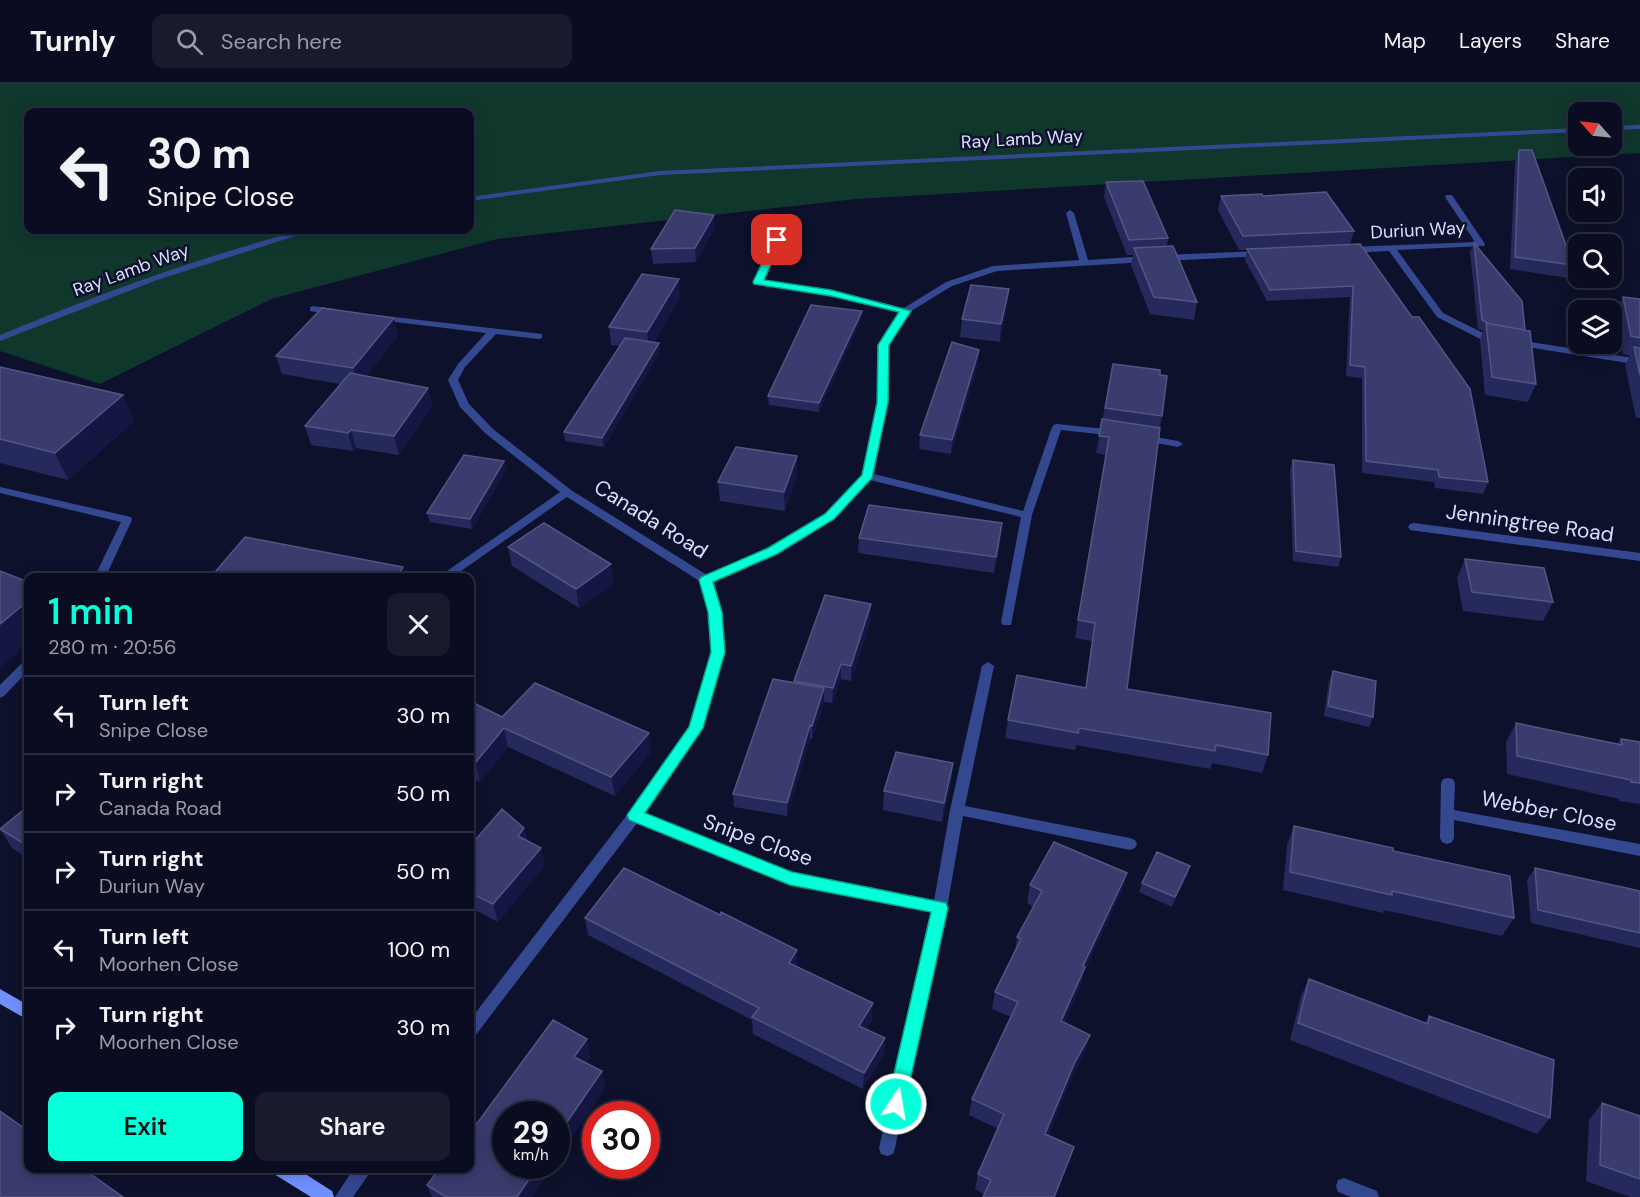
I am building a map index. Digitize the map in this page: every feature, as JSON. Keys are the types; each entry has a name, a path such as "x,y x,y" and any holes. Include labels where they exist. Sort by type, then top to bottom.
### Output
{"street":[{"path":"1622,128 1640,127"},
{"name":"Ray Lamb Way","path":"474,198 660,173 1568,130"},
{"name":"Duriun Way","path":"1344,250 1481,244 1449,197"},
{"path":"1070,213 1084,262"},
{"path":"787,219 758,282 831,293 906,311"},
{"name":"Ray Lamb Way","path":"0,338 116,291 249,245 294,234"},
{"path":"1391,248 1440,315 1486,339 1640,362"},
{"path":"706,580 773,551 830,517 868,476 883,403 883,345 906,311 949,284 996,268 1273,253"},
{"path":"313,309 343,313"},
{"path":"364,315 539,336"},
{"name":"Canada Road","path":"474,1026 635,815 695,728 718,652 715,612 706,580 567,492 489,430 464,405 453,380 461,366 494,330"},
{"path":"1007,622 1027,515 1057,427 1130,435 1178,444"},
{"path":"868,476 1027,515"},
{"path":"0,490 127,520 101,573"},
{"path":"449,573 567,492"},
{"name":"Jenningtree Road","path":"1414,527 1640,557"},
{"path":"887,1148 940,908 957,810 988,666"},
{"path":"0,693 24,668"},
{"name":"Webber Close","path":"1447,838 1448,783"},
{"path":"957,810 1130,844"},
{"name":"Webber Close","path":"1449,814 1640,850"},
{"name":"Snipe Close","path":"635,815 790,878 940,908"},
{"path":"0,996 24,1011"},
{"path":"288,1173 326,1197"},
{"path":"343,1197 361,1173"},
{"path":"1344,1186 1371,1197"}],"green space":[{"path":"0,84 1640,84 1640,153 1622,154 1622,102 1568,102 1568,156 1589,156 856,199 497,239 271,299 100,384 0,351"}],"building":[{"path":"1519,150 1532,150 1568,251 1568,264 1515,257"},
{"path":"1143,181 1168,238 1129,240 1106,182"},
{"path":"1326,192 1354,231 1243,236 1221,196 1262,194 1263,196"},
{"path":"675,210 714,215 695,248 651,249"},
{"path":"1474,243 1522,301 1525,330 1490,324 1482,320"},
{"path":"1360,244 1412,317 1419,317 1470,389 1488,482 1439,477 1438,470 1366,461 1365,367 1350,365 1353,286 1270,290 1247,249"},
{"path":"1173,246 1197,302 1154,297 1134,248"},
{"path":"642,274 679,279 647,332 609,327"},
{"path":"971,285 1009,289 1001,324 962,319"},
{"path":"1623,297 1640,299 1640,338 1631,336"},
{"path":"811,305 862,311 819,403 768,396"},
{"path":"322,308 394,318 353,368 276,356"},
{"path":"1486,323 1530,331 1536,384 1492,377"},
{"path":"625,338 659,343 602,438 564,432"},
{"path":"952,342 979,350 952,440 920,435"},
{"path":"1634,347 1640,348 1640,375"},
{"path":"1113,364 1160,370 1160,375 1167,376 1162,416 1105,408"},
{"path":"0,367 123,395 55,453 0,439"},
{"path":"350,373 428,388 394,436 351,430 348,433 305,426"},
{"path":"1102,419 1160,428 1127,689 1271,713 1268,755 1216,745 1215,751 1079,728 1078,733 1008,720 1017,675 1086,688 1095,623 1078,620 1109,437 1099,436"},
{"path":"736,447 797,456 784,492 718,482"},
{"path":"464,455 504,461 470,519 427,513"},
{"path":"1293,460 1334,465 1341,557 1296,551"},
{"path":"869,505 1002,523 996,557 859,538"},
{"path":"544,523 611,564 576,589 508,547"},
{"path":"245,537 403,567 399,573 215,572"},
{"path":"1465,559 1544,568 1553,602 1472,592"},
{"path":"0,571 24,580 24,604 0,624"},
{"path":"825,595 871,604 851,666 841,664 833,688 794,681"},
{"path":"1333,671 1376,681 1373,717 1328,706"},
{"path":"773,679 824,688 812,726 810,725 787,803 733,794"},
{"path":"535,683 649,733 611,777 504,728 474,763 474,703 502,717"},
{"path":"1516,723 1622,745 1621,739 1640,742 1640,783 1517,756"},
{"path":"896,752 953,763 944,803 884,791"},
{"path":"24,809 24,844 0,829"},
{"path":"502,809 524,828 518,836 541,848 493,904 474,895 474,841"},
{"path":"1294,826 1393,848 1393,851 1510,876 1514,918 1392,891 1392,895 1290,872"},
{"path":"1054,842 1127,873 1083,966 1085,967 1061,1021 1090,1035 1074,1064 1045,1134 1074,1147 1054,1197 983,1197 991,1180 978,1174 1004,1114 972,1099 1018,1002 995,992 1021,939 1017,937 1042,891 1030,885"},
{"path":"1157,852 1190,866 1175,897 1142,883"},
{"path":"624,868 797,950 789,963 873,1003 859,1026 885,1038 864,1073 752,1017 759,1008 585,918"},
{"path":"1535,868 1640,891 1640,933 1538,910"},
{"path":"1309,979 1428,1024 1429,1016 1554,1060 1550,1118 1298,1023"},
{"path":"553,1020 587,1039 574,1057 602,1071 570,1118 570,1101 494,1101"},
{"path":"492,1103 492,1179 529,1179 517,1197 446,1197 427,1185 436,1173 474,1173 474,1128"},
{"path":"1602,1103 1640,1116 1640,1179 1600,1165"},
{"path":"0,1111 24,1128 24,1173 89,1173 123,1197 0,1197"}],"route":[{"path":"777,240 758,282 831,293 906,311 883,345 883,403 868,476 830,517 773,551 706,580 715,612 718,652 695,728 635,815 790,878 940,908 896,1104"}]}
